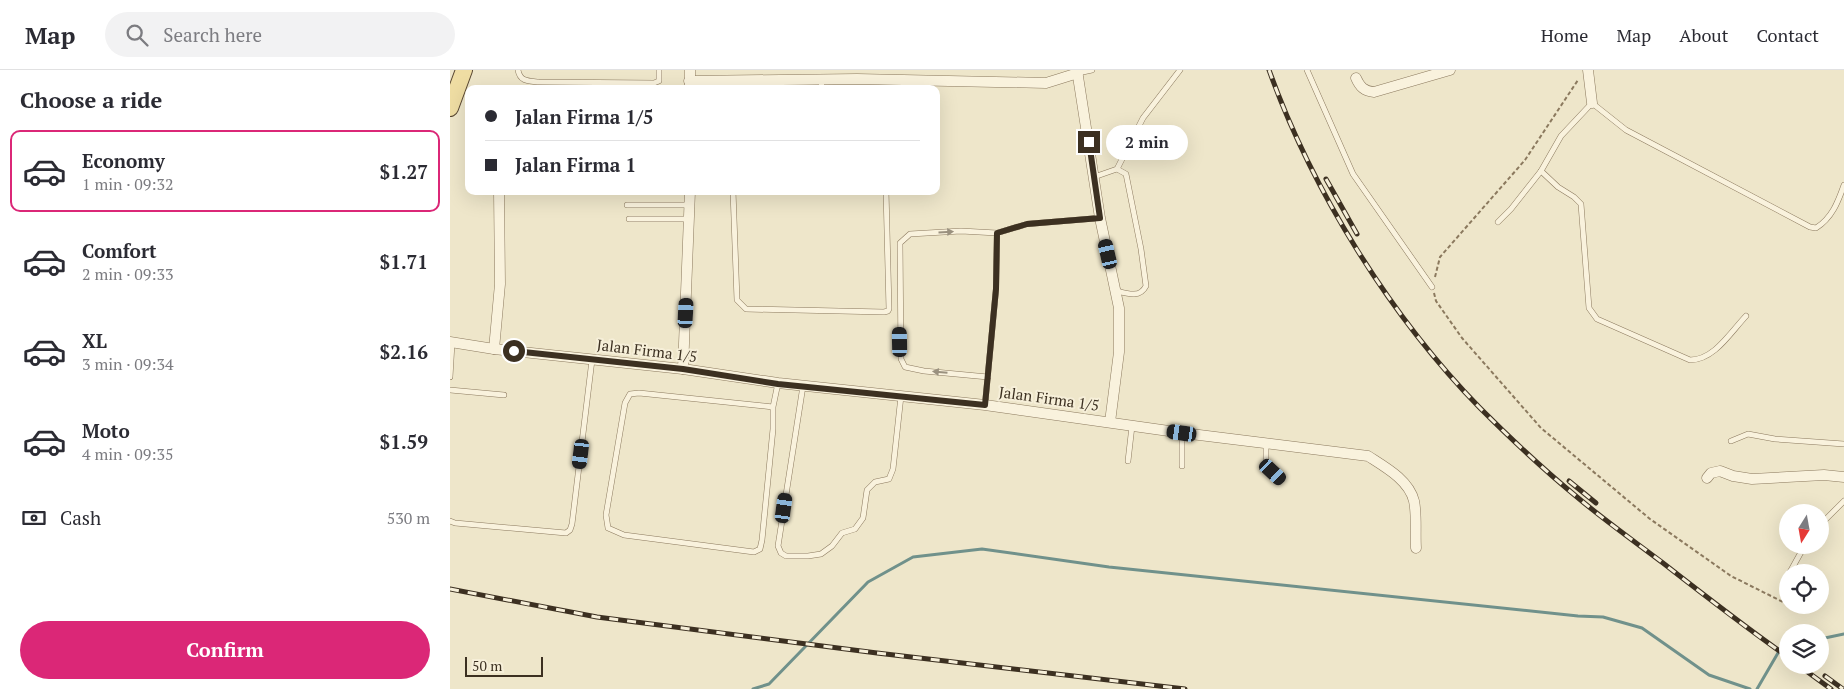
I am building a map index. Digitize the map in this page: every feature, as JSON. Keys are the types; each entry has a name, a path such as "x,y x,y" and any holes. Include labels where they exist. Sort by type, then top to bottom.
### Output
{"main road":[{"path":"450,108 464,70"}],"street":[{"path":"690,70 690,85 821,84 857,75 1046,83 1078,71 1100,218 1120,308 1119,352 1110,422"},
{"path":"1356,78 1364,89 1374,92 1426,73 1450,70"},
{"path":"1588,70 1592,103"},
{"path":"494,349 500,284 499,195"},
{"path":"683,369 690,195"},
{"name":"Jalan Firma 1/5","path":"451,343 683,369 778,384 985,405 1182,433 1368,456 1404,483 1414,501 1416,548"},
{"path":"1707,478 1711,473 1720,471 1733,476 1752,479 1816,475 1844,477"}],"lane":[{"path":"518,70 519,75 524,80 538,82 654,84 659,81 659,70"},
{"path":"1078,71 1092,70"},
{"path":"1094,177 1117,169 1143,118 1180,70"},
{"path":"1307,70 1353,174 1432,287"},
{"path":"1498,222 1511,209 1541,171 1561,136 1592,103 1626,130 1810,227 1816,228 1829,219 1840,198 1844,185"},
{"path":"1117,169 1126,174 1141,249 1146,286 1143,291 1135,295 1117,291"},
{"path":"1541,171 1558,187 1581,204 1589,308 1597,319 1690,360 1706,357 1746,316"},
{"path":"733,195 737,300 742,306 746,309 884,312 889,309 886,195"},
{"path":"627,205 690,205"},
{"path":"988,377 924,371 905,367 901,359 900,243 910,234 961,231 997,233 1027,224 1100,218"},
{"path":"629,219 690,219"},
{"path":"985,405 996,289 997,233"},
{"path":"450,377 451,343"},
{"path":"450,521 566,533 570,530 575,505 592,359"},
{"path":"773,408 639,393 630,394 624,403 606,515 608,528 624,535 754,552 760,549 773,429 773,408 778,384"},
{"path":"803,386 778,546 786,556 821,554 832,546 842,533 855,529 864,518 867,490 875,482 888,479 893,468 901,395"},
{"path":"450,390 504,395"},
{"path":"1128,461 1132,425"},
{"path":"1182,433 1182,466"},
{"path":"1731,441 1748,434 1775,439 1844,444"},
{"path":"1266,443 1266,465 1281,479"},
{"path":"1829,516 1844,501"}],"path":[{"path":"1580,78 1525,160 1440,257 1432,287 1436,301 1462,338 1541,428 1650,519 1731,576 1779,600"}],"waterway":[{"path":"753,689 769,684 868,582 913,557 982,549 1109,567 1578,616 1603,617 1642,628 1709,675 1750,689"},
{"path":"1829,637 1844,634"},
{"path":"1757,689 1779,651"}],"railway":[{"path":"1269,70 1307,160 1357,250 1415,333 1447,372 1503,431 1577,497 1779,651"},
{"path":"1326,179 1357,234"},
{"path":"1569,481 1596,503"},
{"path":"450,589 597,617 877,653 1185,689"},
{"path":"1810,674 1831,689"},
{"path":"1825,676 1843,689"}],"route":[{"path":"514,351 683,369 778,384 985,405 996,289 997,233 1027,224 1100,218 1089,142"}]}
